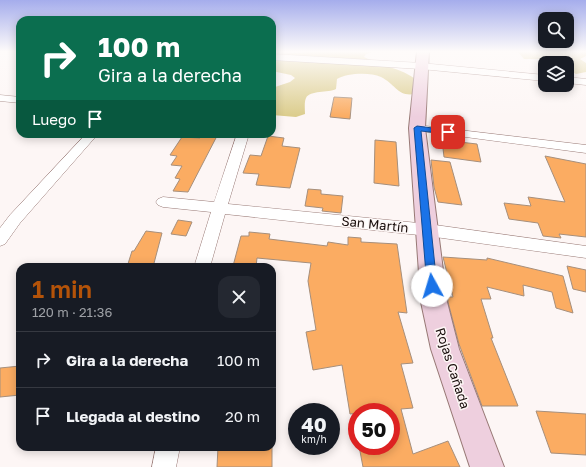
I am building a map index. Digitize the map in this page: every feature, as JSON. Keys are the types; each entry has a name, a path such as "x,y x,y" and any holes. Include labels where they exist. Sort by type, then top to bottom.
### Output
{"main road":[{"name":"Rojas Cañada","path":"421,73 417,128 434,302 445,349 487,467"}],"street":[{"path":"511,73 538,77"},
{"path":"574,81 586,82"},
{"path":"0,98 16,100"},
{"path":"417,128 586,149"},
{"path":"0,240 15,219 88,138"},
{"path":"203,263 242,138"},
{"name":"San Martín","path":"163,202 428,230 586,252"},
{"path":"164,467 167,451"}],"shaded area":[{"path":"281,73 404,73 417,80 419,93 402,93 386,80 376,75 352,74 337,79 336,89 308,95 305,102 305,114 296,117 276,115 276,87 290,82 295,78 291,75"}],"building":[{"path":"334,97 352,98 350,119 330,117"},
{"path":"181,138 216,138 188,192 173,191 180,179 175,178 182,166 171,165 177,156 170,155"},
{"path":"267,138 284,138 282,146 300,148 290,188 256,185 259,174 243,173 250,155 261,156"},
{"path":"375,140 396,142 399,186 374,183"},
{"path":"442,140 477,144 481,162 444,157"},
{"path":"545,156 586,164 586,237 559,234 561,238 543,236 538,223 509,219 504,203 531,206 528,197 565,202"},
{"path":"431,160 450,162 462,205 438,202 434,187"},
{"path":"308,189 321,190 321,194 343,196 341,213 322,211 323,208 305,206"},
{"path":"178,220 192,222 186,236 171,234"},
{"path":"146,231 162,233 154,263 128,263 132,251 134,251"},
{"path":"249,232 270,234 269,239 327,246 328,242 348,245 348,237 361,238 361,242 397,244 407,313 398,312 413,363 401,364 413,408 401,409 413,454 448,441 460,467 363,467 361,455 400,455 400,403 348,403 342,365 313,370 306,332 316,330 308,281 311,263 257,258 256,263 234,263 241,236 249,236"},
{"path":"443,257 487,260 487,258 563,276 573,313 556,308 552,292 523,285 524,296 487,287 491,299 481,299 493,338 491,338 518,406 482,406 459,344 448,302 448,297 453,297"},
{"path":"567,266 586,270 586,292 573,289"},
{"path":"16,366 16,395 0,397 0,368"},
{"path":"536,411 586,414 586,455 551,453"},
{"path":"218,451 272,451 272,467 217,467"}],"route":[{"path":"432,286 428,230 417,128 448,132"}]}
